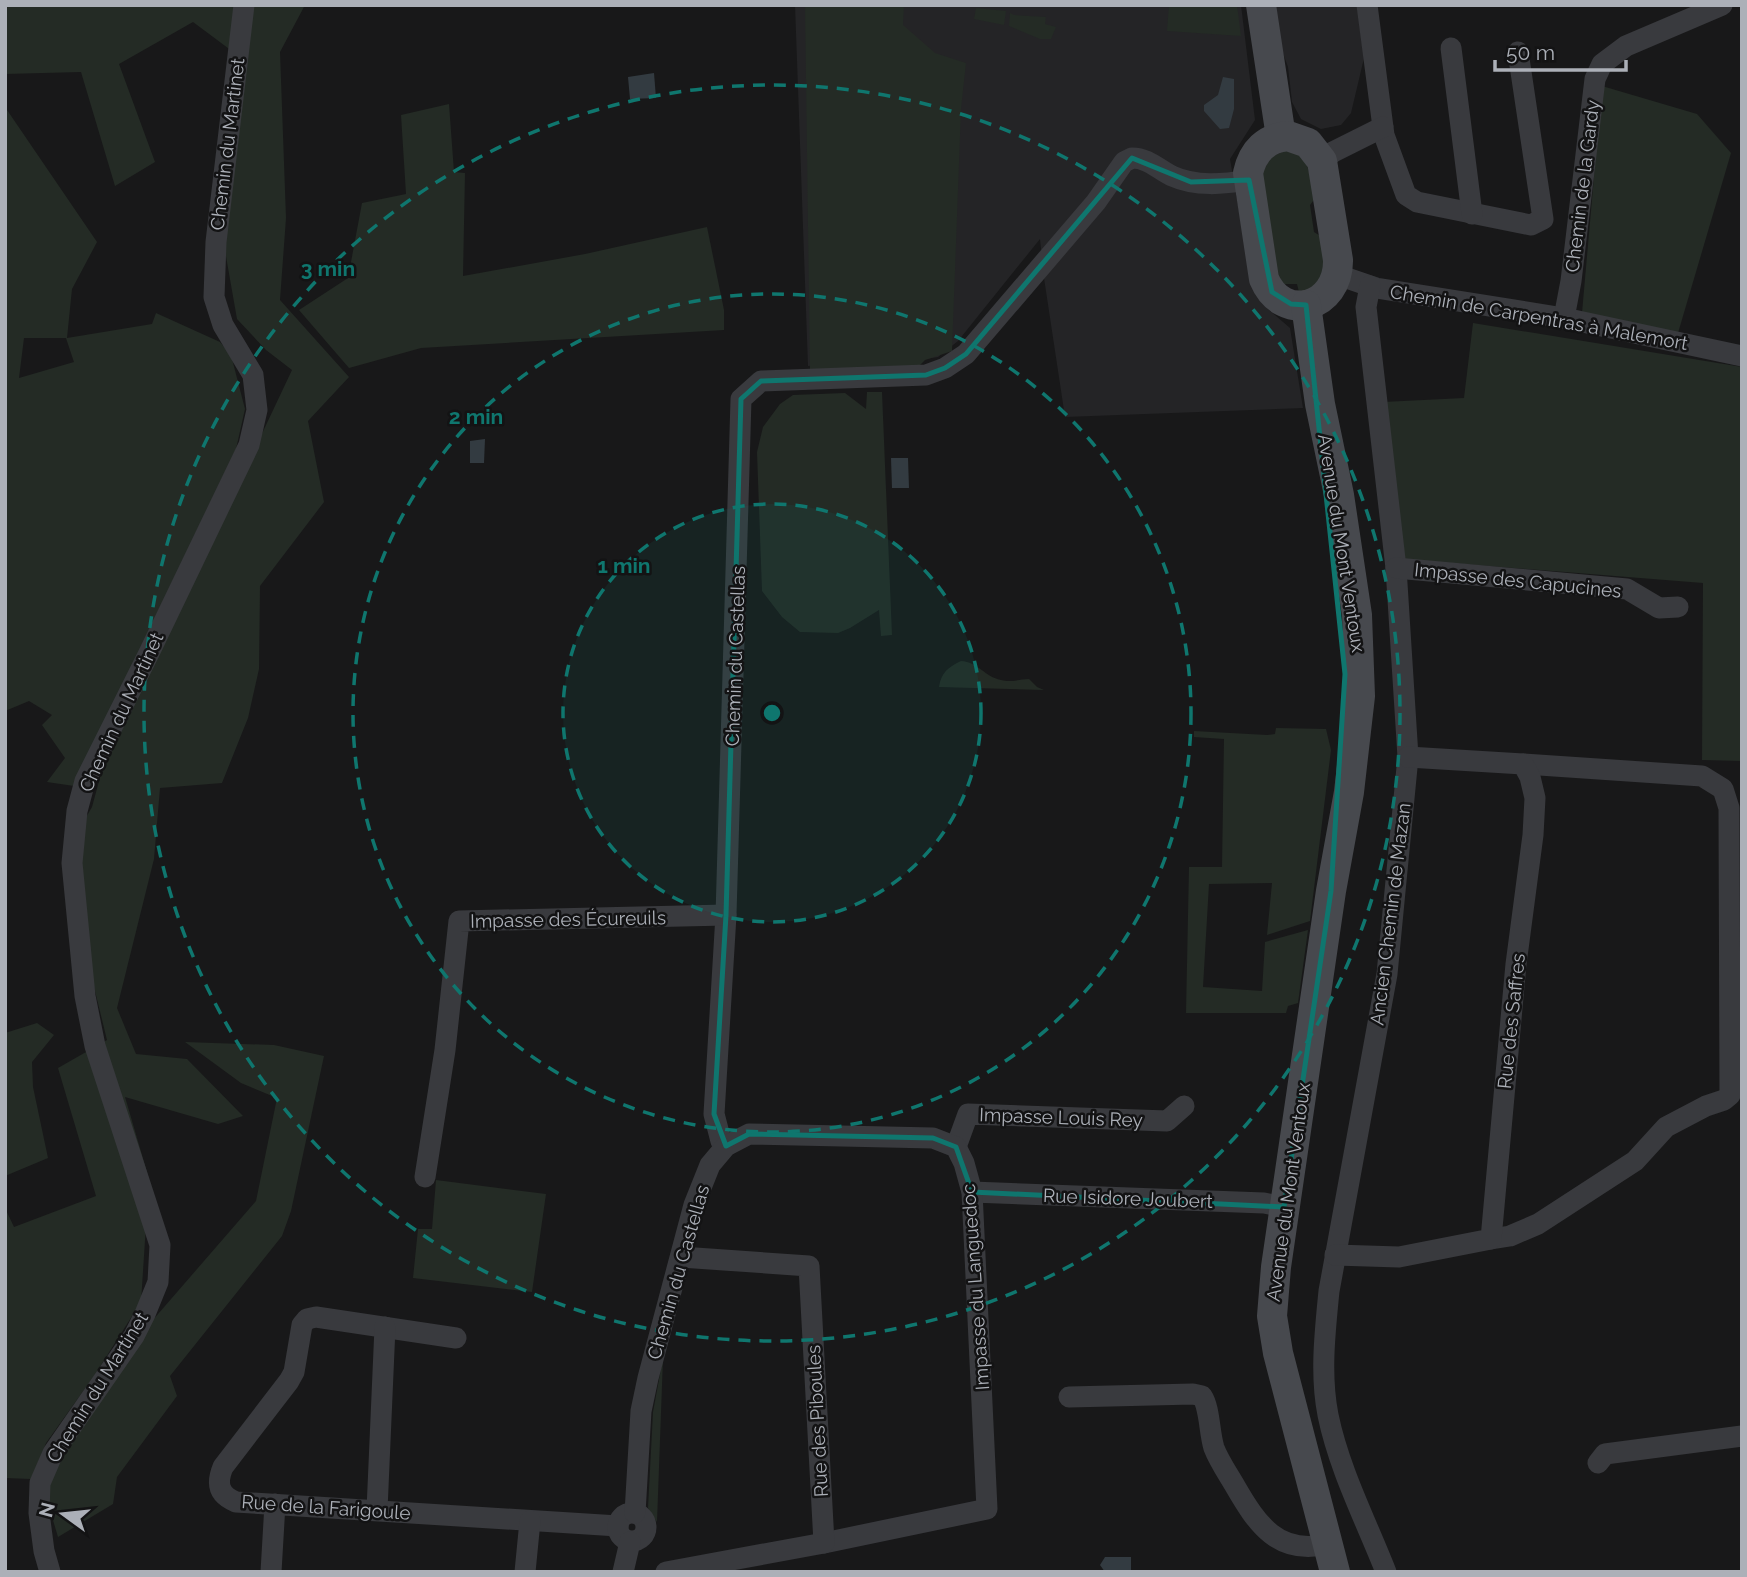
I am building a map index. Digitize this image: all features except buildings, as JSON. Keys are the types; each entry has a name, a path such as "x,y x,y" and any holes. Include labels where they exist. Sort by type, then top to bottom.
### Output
{"main road":[{"path":"1261,5 1281,137"},
{"path":"1289,136 1303,140 1316,151 1322,161 1338,275 1330,291 1314,302 1285,302 1267,286 1263,273 1249,180 1250,166 1264,144 1289,136"},
{"name":"Avenue du Mont Ventoux","path":"1306,304 1320,404 1345,674 1332,891 1284,1207 1272,1316 1278,1353 1331,1558"}],"street":[{"name":"Chemin du Martinet","path":"50,1572 39,1513 40,1483 53,1453 134,1336 158,1282 160,1245 95,1046 85,996 72,863 77,811 85,781 249,445 257,410 253,375 223,326 214,297 216,242 244,5"},
{"path":"1367,5 1382,127 1406,195 1417,202 1531,225 1543,219 1518,52"},
{"name":"Chemin de la Gardy","path":"1564,318 1571,281 1595,79 1602,64 1626,46 1722,5"},
{"path":"1451,48 1472,214"},
{"path":"1322,161 1333,152 1382,127"},
{"name":"Chemin du Castellas","path":"623,1572 641,1412 648,1378 694,1205 710,1165 726,1146 721,1141 714,1114 726,915 741,399 761,381 926,375 945,369 966,354 1103,193 1124,162 1132,158 1145,160 1173,176 1191,181 1226,184 1249,180"},
{"name":"Chemin de Carpentras à Malemort","path":"1338,275 1370,286 1564,318 1742,356"},
{"name":"Ancien Chemin de Mazan","path":"1370,286 1366,307 1395,568 1408,757 1387,974 1335,1255 1324,1339 1328,1414 1341,1458 1386,1572"},
{"name":"Impasse des Capucines","path":"1395,568 1627,589 1659,608 1678,607"},
{"path":"1335,1255 1399,1257 1510,1237 1548,1218 1635,1161 1666,1127 1730,1095 1729,808 1723,789 1702,776 1408,757"},
{"name":"Rue des Saffres","path":"1491,1239 1516,964 1533,835 1535,798 1530,777 1523,764"},
{"name":"Impasse des Écureuils","path":"425,1177 445,1050 459,921 726,915"},
{"name":"Impasse Louis Rey","path":"956,1147 968,1114 1167,1121 1184,1107"},
{"path":"726,1146 749,1134 933,1138 956,1147"},
{"name":"Impasse du Languedoc","path":"824,1543 983,1512 987,1509 972,1192 964,1163 956,1147"},
{"name":"Rue Isidore Joubert","path":"972,1192 1264,1203 1284,1207"},
{"name":"Rue des Piboules","path":"681,1257 808,1266 824,1543"},
{"name":"Rue de la Farigoule","path":"456,1338 316,1317 307,1319 302,1325 294,1372 223,1467 218,1480 220,1490 227,1498 236,1502 628,1527"},
{"path":"377,1510 385,1327"},
{"path":"1069,1398 1193,1394 1202,1396 1207,1404 1208,1423 1215,1451 1258,1524 1278,1539 1291,1544 1316,1547 1331,1558"},
{"path":"1598,1463 1605,1454 1742,1436"},
{"path":"271,1572 275,1504"},
{"path":"525,1572 530,1521"},
{"path":"666,1572 824,1543"}],"highlighted area":[{"path":"1132,158 1191,182 1249,180 1272,292 1291,304 1306,305 1345,674 1331,891 1284,1207 972,1192 956,1147 933,1138 749,1134 726,1146 714,1114 726,915 741,399 761,381 926,375 945,368 966,354"}],"shaded area":[{"path":"5,5 305,5 280,52 286,218 280,300 349,377 308,421 324,502 260,586 259,669 248,718 222,783 160,788 154,859 117,1008 136,1054 187,1059 243,1116 218,1124 125,1097 149,1179 141,1302 94,1376 46,1443 31,1479 5,1478 5,1208 14,1227 96,1196 58,1068 107,1040 85,950 77,833 92,807 101,774 292,370 266,350 237,319 224,245 244,60 193,22 119,64 155,162 115,186 81,72 5,74"},
{"path":"795,5 1241,5 1255,120 1230,159 1252,286 1268,309 1290,328 1303,408 1065,417 1040,239 958,341 938,357 907,362 808,366"},
{"path":"805,5 904,5 903,25 935,53 966,63 961,109 952,351 925,360 916,369 810,372"},
{"path":"1169,5 1237,5 1241,36 1167,31"},
{"path":"1274,5 1357,5 1364,58 1351,113 1341,125 1321,129 1301,119 1292,102 1288,67 1280,45"},
{"path":"976,8 1006,11 1004,25 974,19"},
{"path":"1010,13 1046,17 1045,24 1056,27 1051,39 1040,39 1009,26"},
{"path":"654,73 656,98 630,99 628,77"},
{"path":"1223,77 1234,79 1234,109 1229,128 1220,129 1204,111 1204,105 1218,95"},
{"path":"1602,86 1697,114 1731,153 1678,333 1582,313"},
{"path":"449,104 454,172 465,173 463,276 585,254 707,227 724,310 724,330 421,348 349,368 299,310 348,278 362,203 406,194 401,115"},
{"path":"5,107 97,242 72,289 67,338 152,324 156,313 220,342 231,355 245,409 236,449 74,786 47,782 65,758 42,725 52,715 29,701 5,711","holes":["24,338 66,338 74,362 19,378"]},
{"path":"1288,149 1304,154 1316,197 1310,205 1314,232 1322,237 1327,272 1311,291 1299,292 1297,284 1283,284 1278,276 1261,176 1270,158"},
{"path":"1473,323 1742,367 1742,761 1702,760 1703,583 1402,559 1383,402 1464,398"},
{"path":"867,392 882,392 892,635 881,636 879,610 838,633 800,632 782,617 762,591 757,452 763,427 780,404 793,395 845,393 866,409"},
{"path":"485,439 484,463 470,463 470,441"},
{"path":"891,458 908,458 909,488 892,488"},
{"path":"961,661 1001,680 1029,679 1044,690 939,687 946,671"},
{"path":"1276,728 1326,729 1331,750 1310,921 1267,935 1272,883 1209,884 1203,987 1262,991 1265,942 1308,930 1298,1003 1288,1006 1286,1013 1186,1013 1189,867 1222,867 1224,739 1194,737 1194,731 1267,735 1275,734"},
{"path":"37,1023 54,1035 32,1062 33,1087 48,1158 5,1176 5,1033"},
{"path":"185,1042 274,1045 324,1056 291,1211 282,1236 170,1376 177,1396 117,1477 113,1504 58,1537 44,1490 83,1424 152,1321 256,1201 277,1098 241,1083"},
{"path":"436,1180 546,1194 532,1292 413,1278 418,1229 432,1229"},
{"path":"663,1358 657,1522 648,1508 653,1412"},
{"path":"1105,1557 1131,1557 1131,1572 1105,1572 1100,1565"}]}
